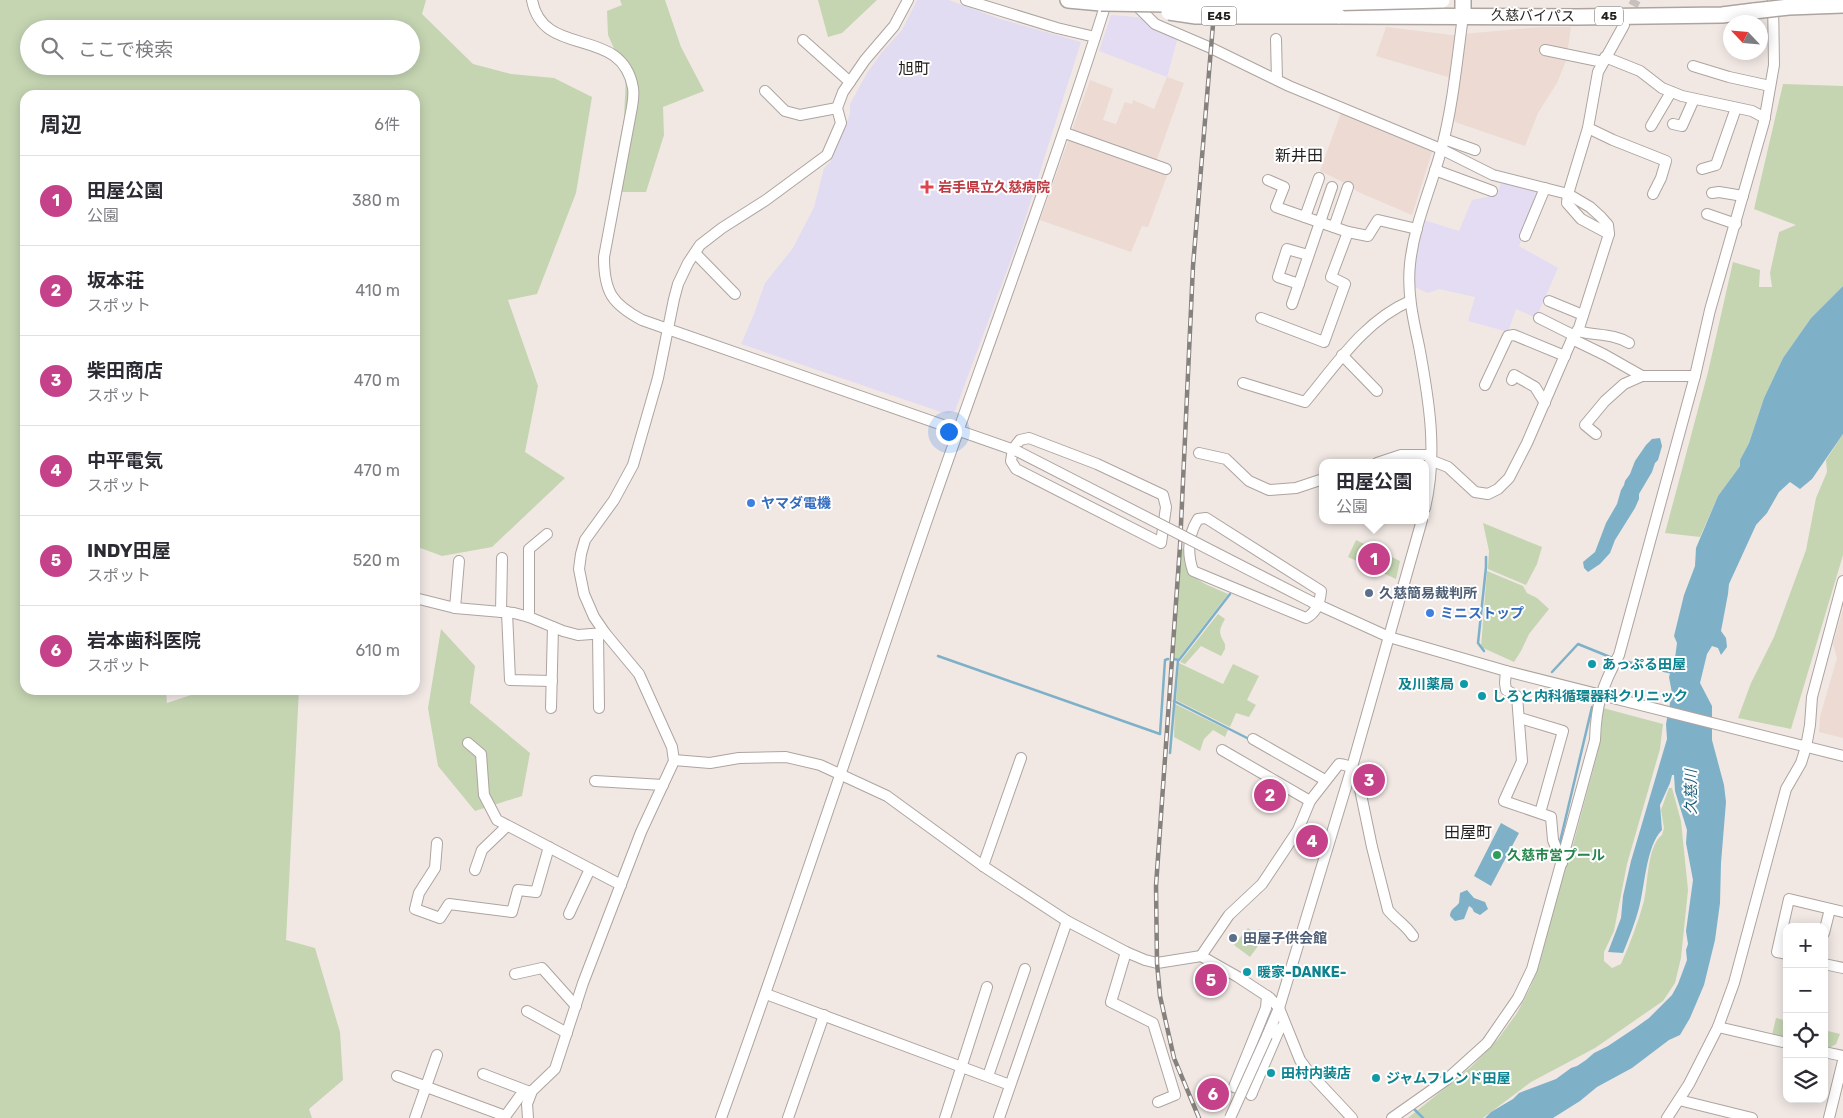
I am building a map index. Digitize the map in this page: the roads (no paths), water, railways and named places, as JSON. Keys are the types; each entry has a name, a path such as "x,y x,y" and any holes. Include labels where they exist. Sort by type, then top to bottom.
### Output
{"highway":[{"name":"E45","path":"1068,0 1237,5 1442,0"},
{"name":"E45","path":"1104,2 1140,0"},
{"path":"1463,0 1463,16"},
{"path":"1789,7 1837,0"},
{"name":"E45","path":"1104,2 1196,16 1463,16"},
{"name":"久慈バイパス","path":"1463,16 1722,14 1789,7 1843,5"}],"street":[{"path":"532,0 533,7 542,24 553,32 567,39 588,43 607,51 620,60 628,73 634,89 604,257 604,271 608,289 614,300 624,310 642,320 1015,450 1315,604 1389,637 1506,671 1843,756"},
{"path":"397,1076 505,1117 520,1096 531,1091 555,1069 576,1006 641,832 674,760 672,746 639,674 602,634 584,594 579,569 585,540 614,500 634,465 658,378 678,284 694,253 700,245 722,228 766,200 827,155 840,123 837,108 843,92 865,60 894,26 908,0"},
{"path":"966,0 1057,28 1095,37"},
{"path":"1132,0 1155,24 1211,48 1277,80 1443,144 1493,175 1568,194 1602,216 1608,225 1609,234 1583,316 1545,403 1509,478 1498,489 1488,494 1474,492 1448,467 1430,457 1401,455 1390,459"},
{"path":"1392,1118 1446,1080 1487,1043 1518,998 1532,969 1595,740 1596,714 1606,697 1606,679 1618,655 1695,376 1710,310 1765,118 1774,65 1773,0"},
{"path":"721,1118 766,994 959,430 1065,133 1104,2"},
{"path":"1429,476 1432,436 1430,407 1408,292 1410,263 1417,229 1450,115 1463,16"},
{"path":"1609,234 1581,219 1567,203 1588,128 1598,72 1624,25"},
{"path":"1276,39 1277,80"},
{"path":"803,40 850,82"},
{"path":"1545,50 1604,60 1640,71 1662,88 1671,92 1752,112 1765,118"},
{"path":"1693,66 1729,77 1770,86"},
{"path":"765,91 785,111 800,115 837,108"},
{"path":"1651,126 1671,92"},
{"path":"1673,124 1682,126 1694,99"},
{"path":"1702,169 1716,166 1736,108"},
{"path":"1588,128 1666,161 1661,178 1653,194"},
{"path":"1065,133 1166,169"},
{"path":"1443,144 1476,150"},
{"path":"1435,170 1492,191"},
{"path":"1305,217 1319,178"},
{"path":"1268,180 1284,186 1276,207 1348,232 1368,236 1378,220 1417,229"},
{"path":"1292,304 1332,187"},
{"path":"1334,227 1348,187"},
{"path":"1525,236 1545,188"},
{"path":"1712,193 1719,192 1743,196"},
{"path":"1707,214 1736,224"},
{"path":"1261,318 1324,342 1345,284 1332,277 1348,232"},
{"path":"1299,284 1278,277 1287,249 1308,255"},
{"path":"694,253 735,294"},
{"path":"1243,383 1305,402 1342,355 1364,332 1410,301"},
{"path":"1549,301 1583,316"},
{"path":"1539,318 1575,335 1642,376"},
{"path":"1575,335 1605,334 1629,343"},
{"path":"1485,385 1508,336 1514,335 1565,356"},
{"path":"1342,355 1377,391"},
{"path":"1512,380 1514,374 1535,386 1545,403"},
{"path":"1596,434 1585,425 1624,384 1642,376 1695,376"},
{"path":"1029,438 1097,464 1163,495 1166,507 1160,543 1016,469 1010,461 1015,450 1020,440 1029,438"},
{"path":"1199,453 1226,459 1249,481 1270,490 1296,488 1319,480"},
{"path":"1206,518 1321,592 1315,604 1313,614 1306,618 1194,571 1189,560 1189,548 1192,529 1198,519 1206,518"},
{"path":"1230,1118 1279,1008 1352,768 1421,524"},
{"path":"529,617 529,549 547,534"},
{"path":"502,558 504,612 510,680 552,680"},
{"path":"455,608 459,561"},
{"path":"1667,1118 1679,1100 1718,1027 1734,983 1786,789 1801,763 1806,747 1812,697 1843,581"},
{"path":"420,599 455,608 504,612 529,617 553,627 578,634 602,634"},
{"path":"551,708 553,627"},
{"path":"599,708 602,634"},
{"path":"1506,671 1504,683 1506,690 1517,696 1522,761 1504,801 1551,817 1553,840 1562,863"},
{"path":"1520,718 1563,731 1540,813"},
{"path":"1253,739 1325,780"},
{"path":"468,743 481,754 484,795 497,820 621,885"},
{"path":"1222,750 1310,802"},
{"path":"674,760 710,763 739,758 786,757 820,766 888,796 983,866 1067,921 1126,952 1157,963 1201,956 1267,996 1279,1008 1292,1045 1304,1066 1352,1118"},
{"path":"983,866 1021,758"},
{"path":"1201,956 1229,914 1262,884 1298,830 1310,802 1338,764 1347,764 1357,775 1388,910 1394,918 1406,925 1413,936"},
{"path":"594,781 663,785"},
{"path":"475,870 482,850 507,826"},
{"path":"437,844 435,868 419,892 415,909 440,918 449,904 512,912 518,890 536,892 549,847"},
{"path":"569,914 590,869"},
{"path":"1784,923 1789,899 1843,912"},
{"path":"1826,923 1830,909"},
{"path":"999,1118 1067,921"},
{"path":"1783,926 1777,952 1783,953"},
{"path":"1126,952 1111,1002 1153,1023 1175,1095 1158,1102"},
{"path":"1828,965 1843,968"},
{"path":"515,974 542,968 576,1006"},
{"path":"988,1076 1025,969"},
{"path":"945,1118 987,987"},
{"path":"766,994 1010,1085"},
{"path":"1267,996 1266,1008 1234,1087 1252,1094 1279,1030 1285,1024"},
{"path":"527,1011 567,1034"},
{"path":"788,1118 824,1015"},
{"path":"1718,1027 1783,1042"},
{"path":"1828,1053 1843,1056"},
{"path":"415,1118 437,1055"},
{"path":"1830,1118 1843,1061"},
{"path":"483,1074 531,1091"},
{"path":"528,1118 527,1104 531,1091"},
{"path":"1679,1100 1749,1118"}],"water":[{"name":"久慈川","path":"1843,286 1843,434 1812,479 1800,489 1790,482 1779,492 1767,513 1756,525 1729,584 1721,631 1726,638 1727,647 1721,655 1718,648 1712,646 1707,654 1700,683 1712,706 1712,740 1724,785 1726,802 1720,903 1715,940 1704,985 1690,1018 1680,1035 1669,1040 1632,1068 1597,1087 1580,1101 1553,1118 1485,1118 1519,1093 1556,1079 1635,1028 1649,1018 1672,995 1678,984 1687,960 1686,950 1688,944 1686,931 1693,880 1686,843 1687,830 1675,791 1674,775 1672,775 1660,805 1662,830 1652,846 1649,856 1639,908 1632,930 1623,953 1608,952 1621,918 1623,896 1631,861 1667,739 1666,724 1672,693 1669,677 1677,643 1674,636 1684,595 1695,566 1696,548 1718,496 1740,466 1740,460 1749,443 1764,398 1783,358 1811,318"},
{"path":"1660,438 1662,446 1658,460 1639,494 1635,508 1615,540 1610,553 1600,564 1588,572 1584,568 1583,562 1595,552 1606,523 1617,504 1621,490 1635,461 1652,439"},
{"name":"久慈市営プール","path":"1501,823 1519,833 1491,886 1474,876"},
{"path":"1467,890 1474,898 1485,902 1488,909 1480,915 1469,906 1464,919 1455,921 1450,916 1451,912 1459,903 1460,893"}],"waterway":[{"path":"1484,651 1478,643 1486,557"},
{"path":"1173,659 1179,660 1230,594"},
{"path":"1552,672 1578,644 1615,659"},
{"path":"938,656 1160,734 1165,660 1168,659"},
{"path":"1170,753 1178,660"},
{"path":"1620,660 1673,673"},
{"path":"1174,701 1249,739"},
{"path":"1559,846 1592,707"},
{"path":"1415,1110 1423,1118"}],"tunnel":[{"path":"1626,19 1636,0"}],"railway":[{"path":"1199,1118 1174,1058 1160,996 1157,963 1156,886 1180,546 1193,266 1215,0"}],"place":[{"name":"岩手県立久慈病院","path":"927,187"},
{"name":"ヤマダ電機","path":"751,503"},
{"name":"田屋公園","path":"1374,559"},
{"name":"久慈簡易裁判所","path":"1369,593"},
{"name":"ミニストップ","path":"1430,613"},
{"name":"あっぷる田屋","path":"1592,664"},
{"name":"及川薬局","path":"1464,684"},
{"name":"しろと内科循環器科クリニック","path":"1482,696"},
{"name":"柴田商店","path":"1369,780"},
{"name":"坂本荘","path":"1270,795"},
{"name":"中平電気","path":"1312,841"},
{"name":"久慈市営プール","path":"1497,855"},
{"name":"田屋子供会館","path":"1233,938"},
{"name":"暖家-DANKE-","path":"1247,972"},
{"name":"INDY田屋","path":"1211,980"},
{"name":"田村内装店","path":"1271,1073"},
{"name":"ジャムフレンド田屋","path":"1376,1078"},
{"name":"岩本歯科医院","path":"1213,1094"}],"district":[{"name":"旭町","path":"914,68"},
{"name":"新井田","path":"1299,155"},
{"name":"田屋町","path":"1468,832"}]}
